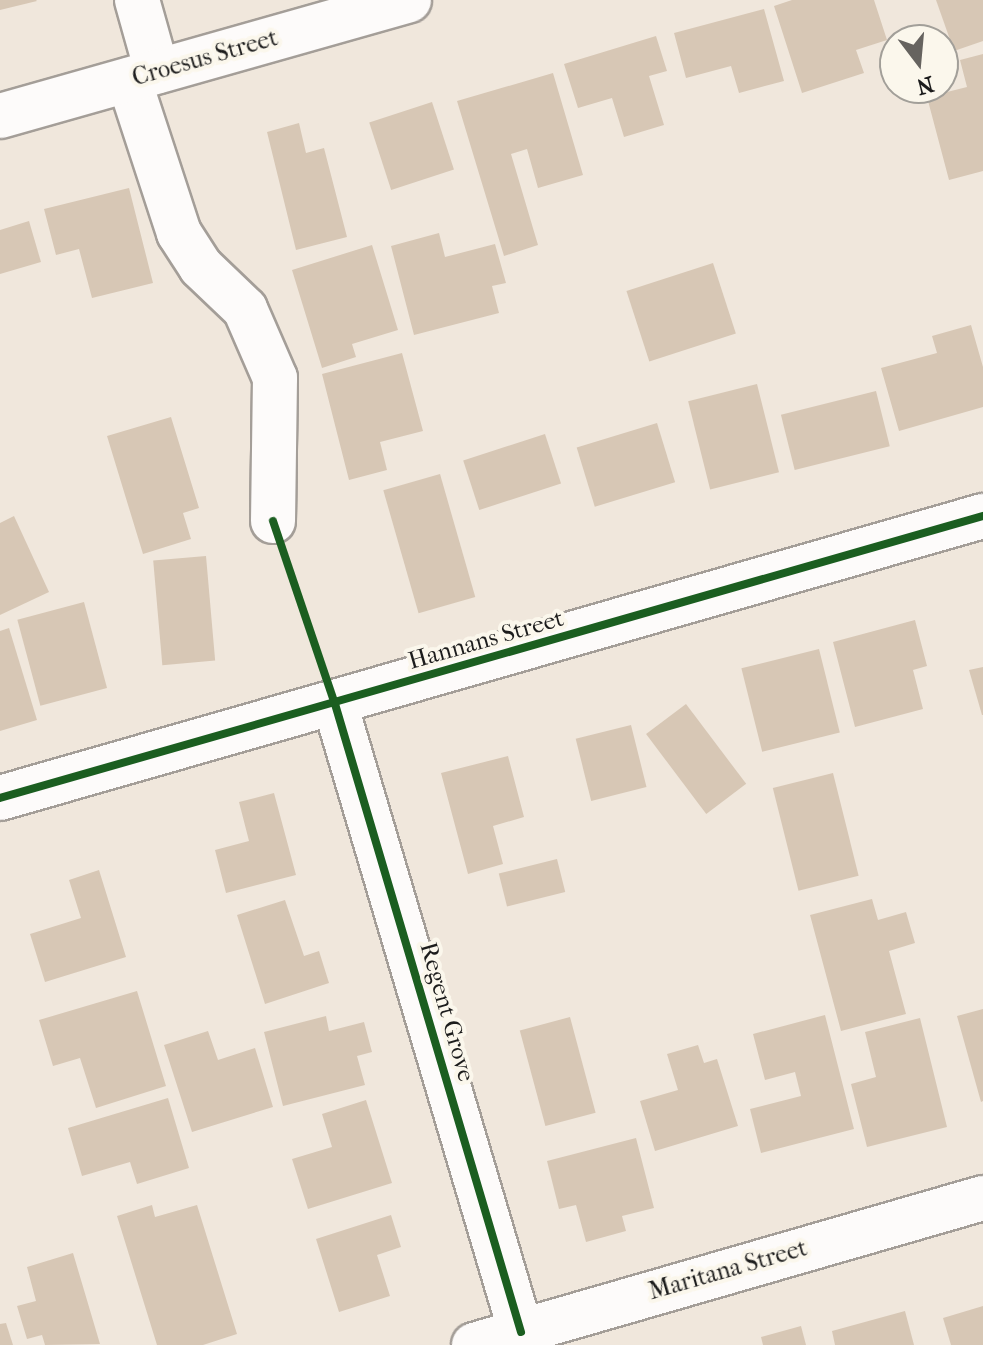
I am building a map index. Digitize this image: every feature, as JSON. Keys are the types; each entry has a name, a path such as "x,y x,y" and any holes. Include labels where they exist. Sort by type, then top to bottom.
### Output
{"street":[{"path":"137,0 143,76 179,233 201,267 245,309 275,378 273,521"},
{"name":"Croesus Street","path":"0,116 409,0"},
{"name":"Hannans Street","path":"0,798 983,516"},
{"name":"Regent Grove","path":"335,704 547,1332"},
{"name":"Maritana Street","path":"474,1345 547,1332 983,1198"}],"building":[{"path":"0,0 36,0 37,1 0,10"},
{"path":"792,0 874,0 882,24 879,24 879,43 856,50 864,73 802,93 774,6"},
{"path":"936,0 983,0 983,41 959,49 959,24 944,24"},
{"path":"764,9 784,81 739,93 731,66 686,78 674,33"},
{"path":"656,36 667,71 649,76 664,125 624,137 612,98 578,108 564,64"},
{"path":"983,54 983,171 949,180 929,104 959,104 959,89 967,87 960,60"},
{"path":"553,73 583,175 538,188 527,149 511,154 538,245 504,256 457,101"},
{"path":"432,102 454,170 391,190 369,122"},
{"path":"299,123 306,153 324,148 347,237 296,250 267,132"},
{"path":"129,188 153,283 92,298 79,249 56,255 44,209"},
{"path":"29,221 41,262 0,274 0,230"},
{"path":"439,233 445,257 495,244 506,283 492,286 499,313 414,335 391,246"},
{"path":"372,245 398,330 352,344 356,357 322,368 292,270"},
{"path":"713,263 736,333 649,361 626,291"},
{"path":"971,325 983,367 983,407 899,431 881,368 937,353 932,336"},
{"path":"402,353 423,431 380,442 387,470 349,480 322,374"},
{"path":"757,384 779,472 710,489 688,401"},
{"path":"876,391 890,446 795,470 781,415"},
{"path":"171,417 199,508 183,513 191,539 143,554 107,436"},
{"path":"657,423 675,482 595,507 577,448"},
{"path":"545,434 561,483 479,510 463,461"},
{"path":"440,474 475,597 419,613 383,490"},
{"path":"14,516 49,592 0,615 0,523"},
{"path":"206,556 215,661 162,665 153,561"},
{"path":"84,602 107,688 40,706 17,620"},
{"path":"915,620 927,666 913,670 923,709 855,727 833,642"},
{"path":"9,628 37,720 0,731 0,631"},
{"path":"819,649 840,732 762,752 741,668"},
{"path":"983,667 983,715 982,715 969,670"},
{"path":"686,704 746,784 706,814 646,734"},
{"path":"631,725 646,787 591,801 576,739"},
{"path":"508,756 524,817 493,826 503,864 468,874 441,773"},
{"path":"833,773 859,876 798,891 773,788"},
{"path":"274,793 296,875 226,893 215,850 249,841 239,802"},
{"path":"557,859 565,892 507,907 499,874"},
{"path":"99,870 126,957 45,982 30,934 81,918 69,880"},
{"path":"872,899 878,920 906,912 915,943 889,951 906,1014 841,1031 810,915"},
{"path":"285,900 304,956 319,951 329,983 265,1004 237,915"},
{"path":"137,991 166,1086 96,1108 80,1058 53,1066 39,1020"},
{"path":"983,1009 983,1101 981,1102 957,1016"},
{"path":"825,1015 854,1129 761,1153 750,1109 801,1096 795,1072 765,1080 753,1034"},
{"path":"326,1016 329,1031 364,1022 372,1052 357,1056 365,1085 283,1106 264,1032"},
{"path":"570,1017 596,1113 545,1126 520,1030"},
{"path":"920,1018 947,1127 867,1147 851,1084 876,1077 865,1032"},
{"path":"208,1031 218,1060 255,1048 273,1107 192,1132 164,1045"},
{"path":"698,1045 704,1063 717,1059 738,1126 655,1151 640,1101 678,1090 667,1054"},
{"path":"168,1098 189,1168 137,1184 130,1162 82,1176 68,1128"},
{"path":"366,1100 392,1183 308,1209 292,1159 332,1147 322,1114"},
{"path":"636,1138 654,1208 622,1216 626,1231 586,1242 576,1205 559,1209 547,1161"},
{"path":"152,1205 155,1217 197,1205 237,1334 203,1345 157,1345 117,1216"},
{"path":"391,1215 401,1247 377,1255 390,1296 339,1312 316,1239"},
{"path":"73,1253 100,1344 45,1345 42,1335 27,1339 17,1306 36,1301 27,1267"},
{"path":"983,1306 983,1345 951,1345 943,1318"},
{"path":"905,1311 914,1345 835,1345 832,1331"},
{"path":"6,1323 13,1345 0,1345 0,1324"},
{"path":"801,1326 806,1345 763,1345 761,1337"}],"cycle path":[{"path":"0,798 983,516"},
{"path":"273,521 335,704 521,1332"}]}
